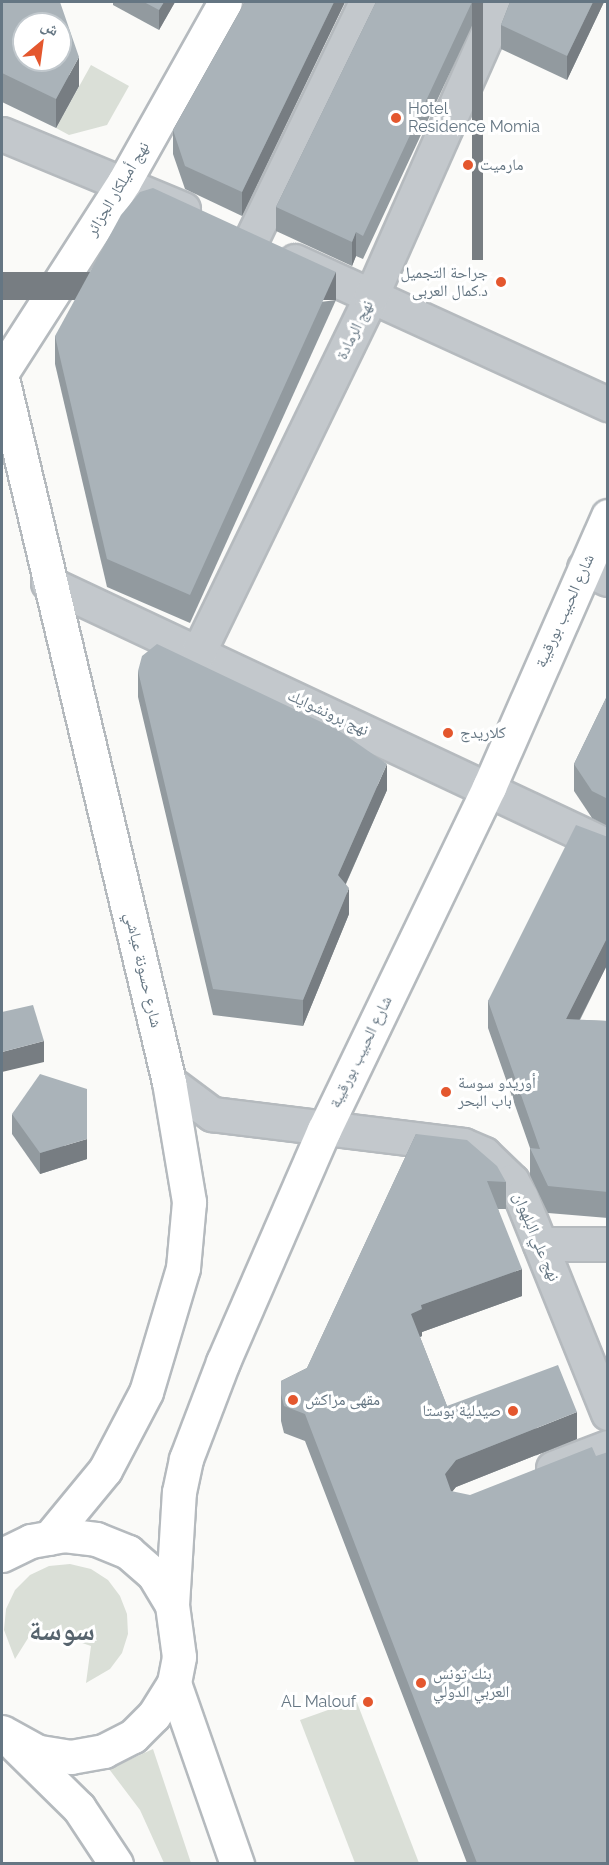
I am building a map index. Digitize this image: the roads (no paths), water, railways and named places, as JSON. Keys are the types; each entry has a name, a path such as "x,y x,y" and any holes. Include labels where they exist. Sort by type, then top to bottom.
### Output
{"main road":[{"name":"نهج أميلكار الجزائر","path":"2,372 124,182 225,2"},
{"name":"شارع حسونة عياشي","path":"2,378 48,583 113,838 169,1082 189,1202 183,1268 169,1323 146,1392 124,1438 83,1499 40,1540"},
{"name":"شارع الحبيب بورقيبة","path":"172,1605 174,1530 186,1459 222,1362 324,1130 489,787 596,574 608,516"},
{"path":"2,1530 40,1540 96,1539 128,1552 154,1575 172,1605 179,1657 174,1683 154,1715 133,1736 104,1751 71,1757 38,1752 5,1735"},
{"path":"2,1555 40,1540"},
{"path":"174,1683 237,1863"},
{"path":"5,1735 79,1808 116,1863"}],"street":[{"path":"251,240 366,2"},
{"name":"نهج الرمادة","path":"198,653 371,296 501,2"},
{"path":"2,134 124,182 608,404"},
{"name":"نهج برونشوايك","path":"48,583 489,787 608,846"},
{"name":"نهج علي البلهوان","path":"169,1082 212,1114 324,1130 463,1145 484,1154 512,1181 608,1413"},
{"path":"540,1244 608,1244"},
{"path":"530,1478 608,1447"}],"place":[{"name":"Hotel Residence Momia","path":"396,118"},
{"name":"مارميت","path":"468,165"},
{"name":"جراحة التجميل د.كمال العربى","path":"501,282"},
{"name":"كلاريدج","path":"448,733"},
{"name":"أوريدو سوسة باب البحر","path":"446,1092"},
{"name":"مقهى مراكش","path":"293,1400"},
{"name":"صيدلية بوستا","path":"513,1411"},
{"name":"بنك تونس العربي الدولي","path":"421,1683"},
{"name":"AL Malouf","path":"368,1702"}],"district":[{"name":"سوسة","path":"62,1631"}]}
